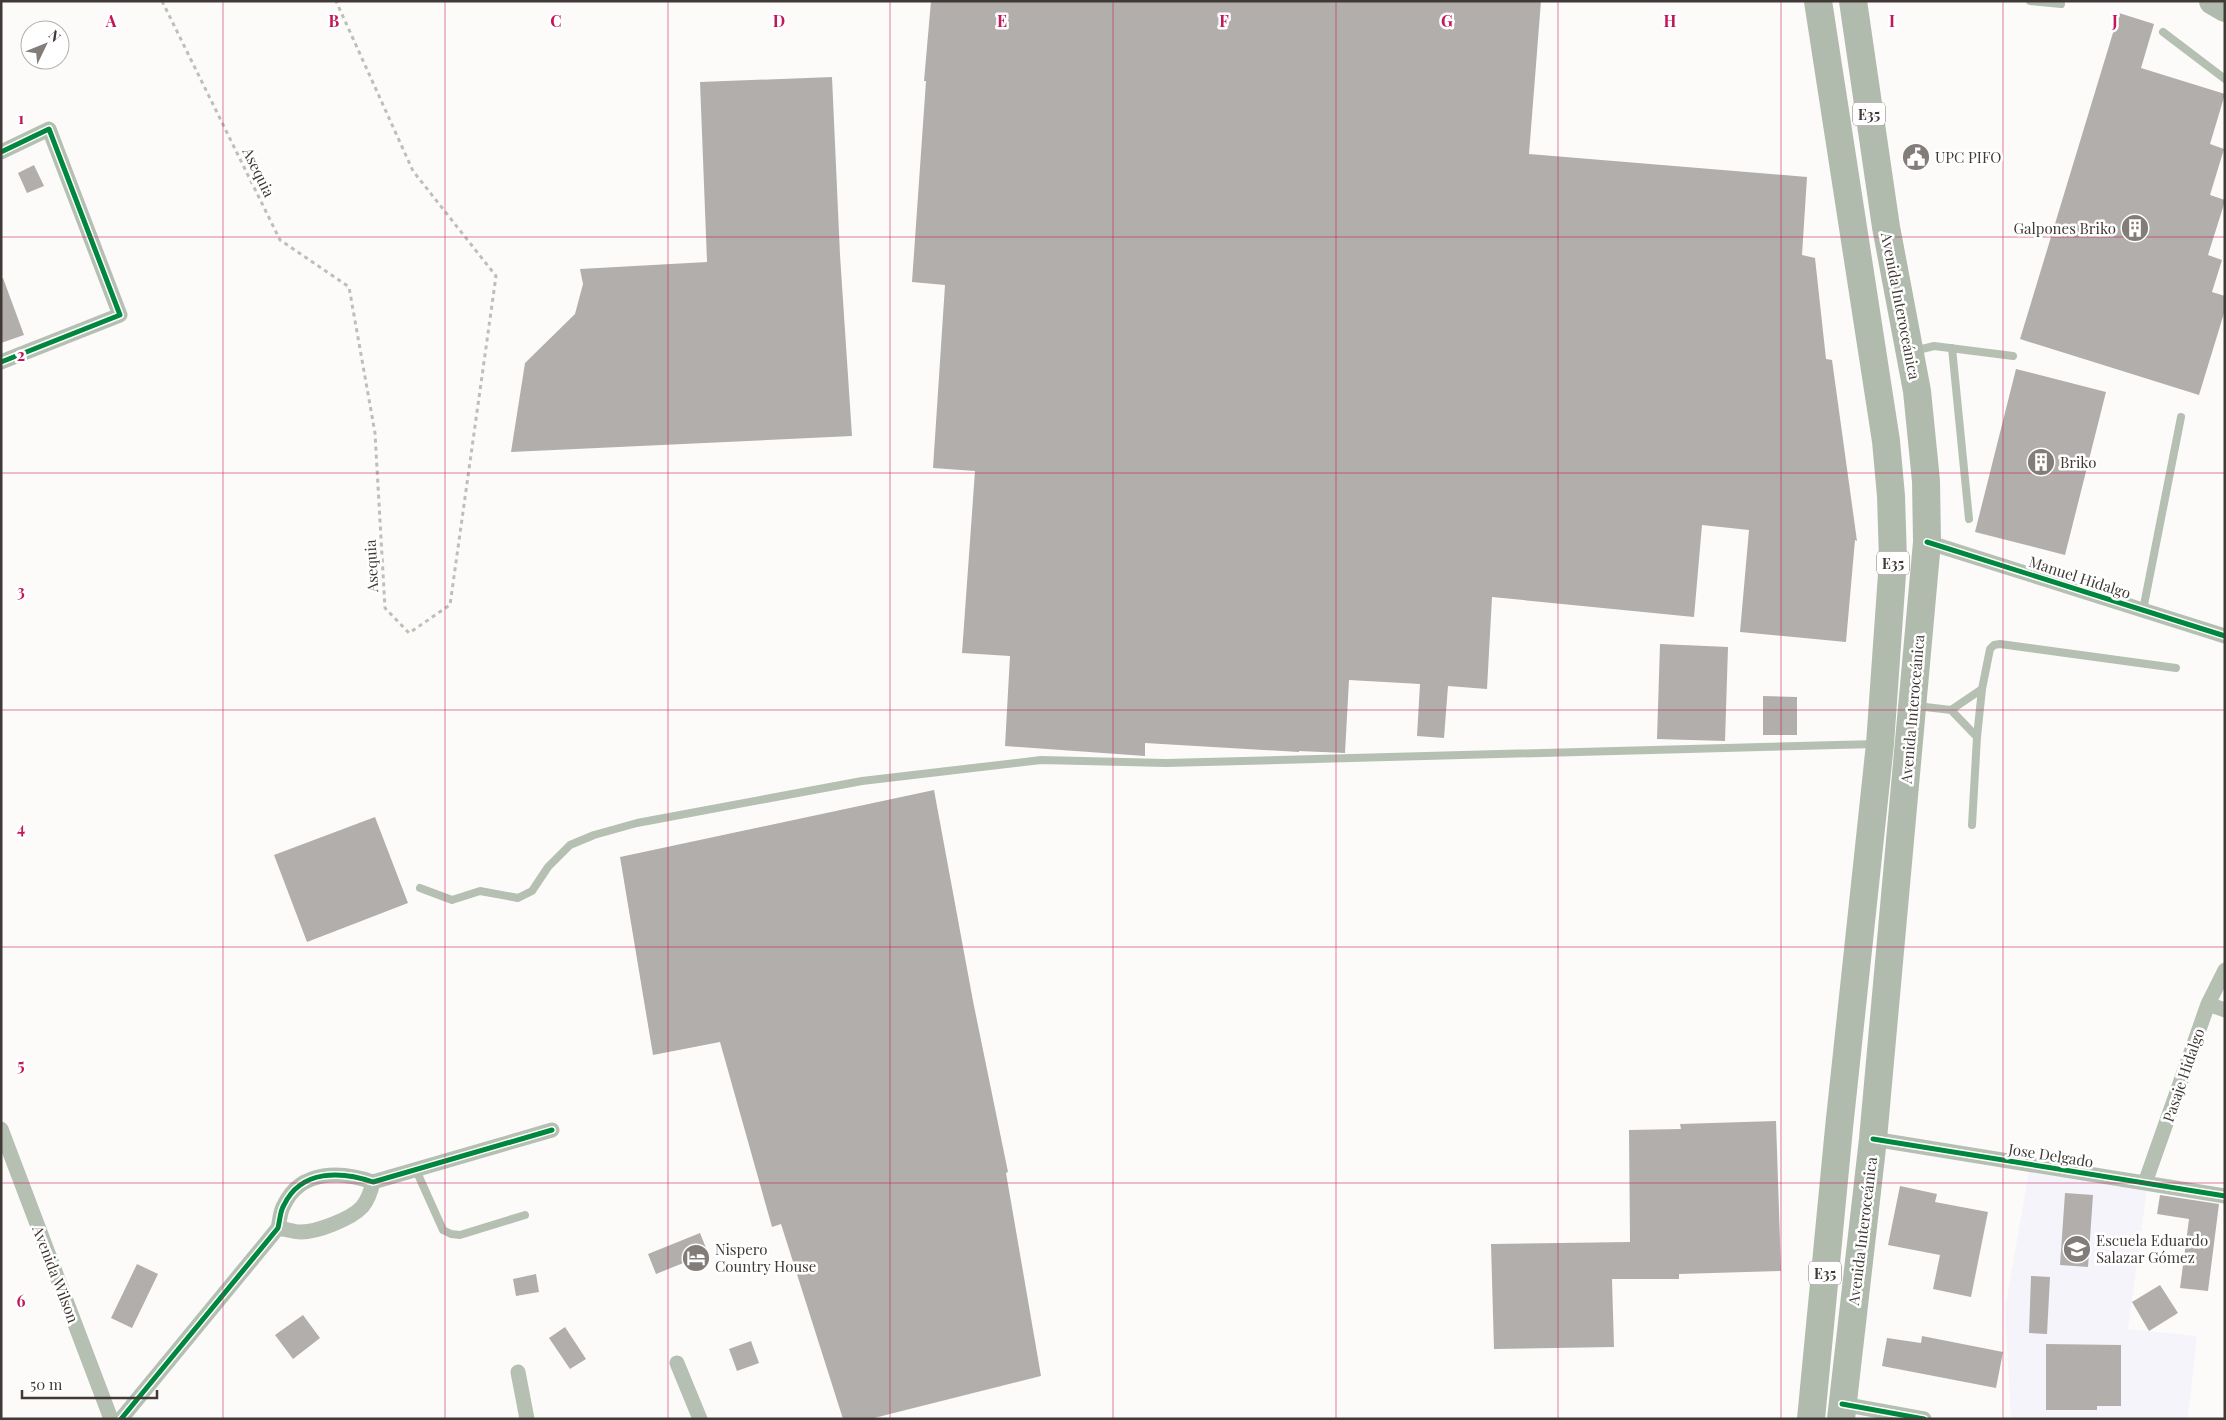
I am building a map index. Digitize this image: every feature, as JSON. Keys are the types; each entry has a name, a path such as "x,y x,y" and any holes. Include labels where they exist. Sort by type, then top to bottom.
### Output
{"highway":[{"name":"Avenida Interoceánica","path":"1811,1419 1839,1128 1880,744 1893,560 1892,496 1886,441 1818,1"},
{"name":"Avenida Interoceánica","path":"1842,1411 1873,1140 1927,542 1926,481 1917,391 1886,227 1853,1"},
{"path":"2213,1 2225,8"}],"street":[{"path":"1,362 120,315 49,129 2,151"},
{"name":"Manuel Hidalgo","path":"1927,542 2225,636"},
{"name":"Pasaje Hidalgo","path":"2145,1183 2208,1004 2225,970"},
{"path":"2208,1004 2225,1010"},
{"name":"Avenida Wilson","path":"1,1129 111,1419"},
{"path":"120,1419 278,1228 283,1206 292,1192 304,1182 336,1173 374,1182 552,1130"},
{"name":"Jose Delgado","path":"1873,1140 2225,1196"},
{"path":"278,1228 301,1232 313,1230 350,1216 362,1208 369,1197 374,1182"},
{"path":"677,1363 700,1419"},
{"path":"518,1372 527,1419"},
{"path":"1842,1411 1924,1419"}],"lane":[{"path":"2030,1 2061,4"},
{"path":"2163,32 2225,79"},
{"path":"1910,352 1934,346 2013,356"},
{"path":"1952,348 1969,519"},
{"path":"2143,610 2181,417"},
{"path":"1972,825 1982,689 1990,649 1994,645 2000,644 2176,668"},
{"path":"1951,710 1982,689"},
{"path":"1912,705 1951,710 1977,737"},
{"path":"420,888 452,900 480,892 518,898 532,891 548,867 570,845 594,835 637,823 862,781 1041,760 1186,763 1880,744"},
{"path":"416,1170 443,1230 450,1234 460,1235 524,1214"}],"shaded area":[{"name":"Escuela Eduardo Salazar Gómez","path":"2029,1171 2147,1189 2128,1329 2197,1336 2188,1419 2011,1419 2005,1309"}],"building":[{"path":"931,1 1541,1 1529,154 1807,177 1802,255 1815,258 1826,359 1832,360 1857,541 1855,540 1846,642 1740,632 1749,530 1702,525 1694,617 1492,597 1487,689 1448,686 1444,738 1417,736 1420,684 1349,680 1345,753 1145,743 1145,756 1005,746 1010,656 962,653 975,471 933,468 945,285 912,282 926,81 924,81"},
{"name":"Galpones Briko","path":"2119,13 2154,24 2141,68 2225,94 2210,144 2224,149 2210,195 2225,201 2208,255 2222,260 2212,292 2225,296 2225,310 2199,395 2020,339"},
{"path":"832,77 840,255 852,436 511,452 525,363 575,314 583,284 580,269 707,262 700,82"},
{"path":"34,165 44,186 27,193 18,173"},
{"path":"1,278 3,278 24,335 1,343"},
{"name":"Briko","path":"2016,369 2106,392 2065,555 1975,532"},
{"path":"1660,644 1728,647 1725,741 1657,739"},
{"path":"1763,696 1797,697 1797,735 1763,735"},
{"path":"934,790 973,1001 1008,1172 1006,1173 1041,1376 870,1419 843,1419 781,1224 772,1227 720,1042 653,1055 620,857"},
{"path":"375,817 408,903 307,942 274,855"},
{"path":"1776,1121 1781,1271 1679,1274 1679,1279 1612,1279 1614,1347 1494,1349 1491,1244 1630,1242 1629,1130 1681,1129 1680,1124"},
{"path":"1900,1186 1937,1194 1935,1202 1988,1212 1971,1297 1933,1289 1940,1255 1888,1245"},
{"path":"2065,1193 2093,1195 2088,1267 2060,1265"},
{"path":"2160,1195 2219,1204 2208,1291 2180,1288 2189,1219 2157,1214"},
{"path":"700,1233 708,1253 656,1274 648,1254"},
{"path":"137,1264 158,1274 132,1328 111,1318"},
{"path":"536,1274 539,1292 516,1296 513,1279"},
{"path":"2031,1276 2050,1277 2047,1334 2029,1333"},
{"path":"2160,1285 2178,1313 2149,1331 2132,1302"},
{"path":"303,1315 320,1338 293,1359 275,1335"},
{"path":"565,1327 586,1359 570,1369 549,1338"},
{"path":"1922,1336 2003,1352 1996,1388 1882,1366 1887,1338 1921,1343"},
{"path":"751,1341 759,1363 737,1371 729,1349"},
{"path":"2046,1344 2121,1345 2121,1406 2097,1406 2097,1410 2046,1410"}],"cycle path":[{"path":"1,152 49,129 120,315 1,362"},
{"path":"1927,542 2225,636"},
{"path":"121,1419 278,1228 283,1207 291,1193 301,1185 311,1179 336,1175 361,1178 373,1182 552,1130"},
{"path":"1873,1139 2225,1196"},
{"path":"1842,1404 1924,1419"}],"place":[{"name":"UPC PIFO","path":"1916,157"},
{"name":"Galpones Briko","path":"2135,228"},
{"name":"Briko","path":"2041,462"},
{"name":"Escuela Eduardo Salazar Gómez","path":"2077,1249"},
{"name":"Nispero Country House","path":"696,1258"}]}
